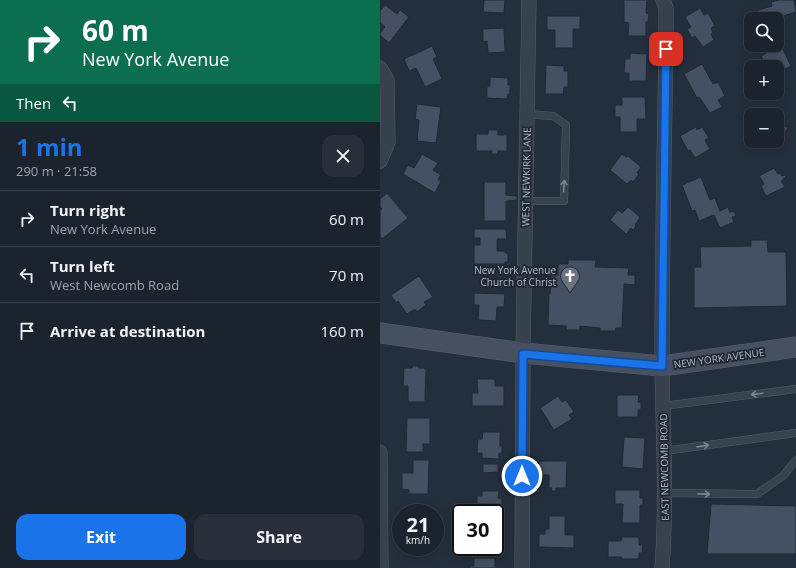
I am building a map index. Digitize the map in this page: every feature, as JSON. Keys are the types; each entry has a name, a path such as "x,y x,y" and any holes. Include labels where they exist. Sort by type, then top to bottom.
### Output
{"street":[{"name":"WEST NEWKIRK LANE","path":"522,568 523,354 529,0"},
{"name":"EAST NEWCOMB ROAD","path":"662,568 665,531 662,366 666,49 666,8 663,0"},
{"path":"380,68 387,80 388,142 380,161"},
{"name":"NEW YORK AVENUE","path":"380,333 523,354 662,366 796,347"},
{"path":"380,452 381,568"}],"lane":[{"path":"526,201 564,201 566,125 553,116 528,114"},
{"path":"663,406 796,389"},
{"path":"664,451 796,433"},
{"path":"665,493 756,494 783,476 796,460"}],"building":[{"path":"484,0 505,0 504,13 483,12"},
{"path":"624,0 647,0 646,13 649,14 648,22 646,22 646,36 628,36 629,23 624,22"},
{"path":"779,0 794,0 796,12 784,16 784,12 759,12 758,10 772,6 771,2"},
{"path":"385,5 397,14 400,10 409,17 389,43 380,35 385,27 380,23 380,11"},
{"path":"700,8 704,15 708,13 715,26 711,28 713,33 711,34 714,40 703,47 695,36 692,38 687,29 691,27 685,17"},
{"path":"547,16 580,16 580,29 573,29 573,48 555,48 555,30 547,30"},
{"path":"504,28 505,52 488,53 487,41 483,42 483,29"},
{"path":"432,46 437,57 433,59 442,79 425,87 416,68 409,71 404,59"},
{"path":"784,51 791,66 784,70 784,60 763,60 761,56 768,52"},
{"path":"630,53 647,54 646,81 629,81 629,73 624,73 625,59 630,59"},
{"path":"702,64 713,84 718,82 725,96 718,100 722,107 710,113 699,97 697,98 684,74"},
{"path":"546,65 564,66 564,71 568,71 568,87 564,87 563,94 545,94"},
{"path":"490,77 508,78 510,94 508,94 507,99 487,98 487,86 490,86"},
{"path":"622,97 645,97 646,119 637,119 637,132 620,132 620,117 615,117 615,105 622,105"},
{"path":"417,104 441,107 436,143 417,141 419,120 415,119"},
{"path":"784,125 788,128 784,133"},
{"path":"696,127 697,130 702,127 709,138 705,140 710,149 695,158 690,150 688,151 680,136"},
{"path":"488,130 498,130 498,135 507,135 507,151 498,151 498,154 491,154 492,151 476,151 476,134 488,134"},
{"path":"422,154 438,163 433,170 441,175 438,179 441,181 435,193 403,174 408,165 414,168"},
{"path":"622,154 626,157 628,156 641,167 637,173 639,174 633,182 631,180 627,184 610,170"},
{"path":"774,168 778,174 780,173 782,176 785,175 786,177 781,181 785,187 766,196 761,186 764,184 759,176"},
{"path":"701,177 710,200 715,198 720,211 728,207 730,212 734,211 736,216 732,217 734,222 720,228 714,215 699,221 695,210 692,211 682,185"},
{"path":"484,182 506,182 506,195 517,196 517,200 506,201 506,221 484,221"},
{"path":"387,193 408,218 382,239 380,236 380,210 382,209 380,207 380,199"},
{"path":"628,207 640,217 633,230 631,228 626,234 610,220 618,210 622,213"},
{"path":"474,229 506,229 507,239 497,239 497,251 505,251 505,253 508,253 508,262 505,262 505,264 474,264 474,245 480,245 480,238 474,238"},
{"path":"751,240 767,240 768,252 786,252 787,306 694,308 694,267 701,267 700,247 751,246"},
{"path":"568,260 596,260 595,267 629,268 628,275 635,275 635,285 624,284 622,328 616,328 615,331 600,331 600,328 580,326 580,330 566,330 566,326 548,325 551,275 558,275 558,264 568,264"},
{"path":"419,276 433,297 424,302 426,305 417,312 415,309 407,314 398,301 396,303 391,295"},
{"path":"474,293 505,294 504,307 497,307 496,321 478,320 479,305 474,305"},
{"path":"412,366 426,368 425,402 408,402 408,386 403,386 404,368 412,368"},
{"path":"477,379 495,379 495,386 504,386 504,406 472,406 472,393 478,393"},
{"path":"617,395 639,395 638,402 641,402 641,410 638,410 638,417 617,417"},
{"path":"558,396 562,402 566,400 574,412 569,415 572,419 554,430 540,408"},
{"path":"407,418 430,418 430,444 423,444 423,452 406,452"},
{"path":"483,432 500,432 500,446 502,446 502,453 499,453 499,459 482,458 482,453 477,453 478,439 482,439"},
{"path":"624,437 645,438 643,469 622,467"},
{"path":"413,460 429,460 428,494 409,494 409,490 402,489 402,473 413,473"},
{"path":"539,461 567,461 566,488 556,488 556,491 551,491 552,488 549,488 549,475 539,475"},
{"path":"483,464 498,464 498,472 483,473"},
{"path":"615,490 640,490 640,498 643,498 643,505 640,505 640,523 622,523 623,504 615,504"},
{"path":"482,491 499,491 498,498 502,499 502,504 477,504 477,496 482,496"},
{"path":"711,504 796,506 796,554 707,554"},
{"path":"549,516 565,516 565,535 574,535 574,548 539,547 539,534 545,534 545,529 549,529"},
{"path":"622,537 639,537 639,545 643,545 642,553 639,553 639,559 608,557 608,541 621,541"},
{"path":"474,558 495,558 495,568 470,568 470,566 474,566"}],"place":[{"name":"New York Avenue Church of Christ","path":"570,293"}],"route":[{"path":"522,476 523,354 662,366 666,49"}]}
